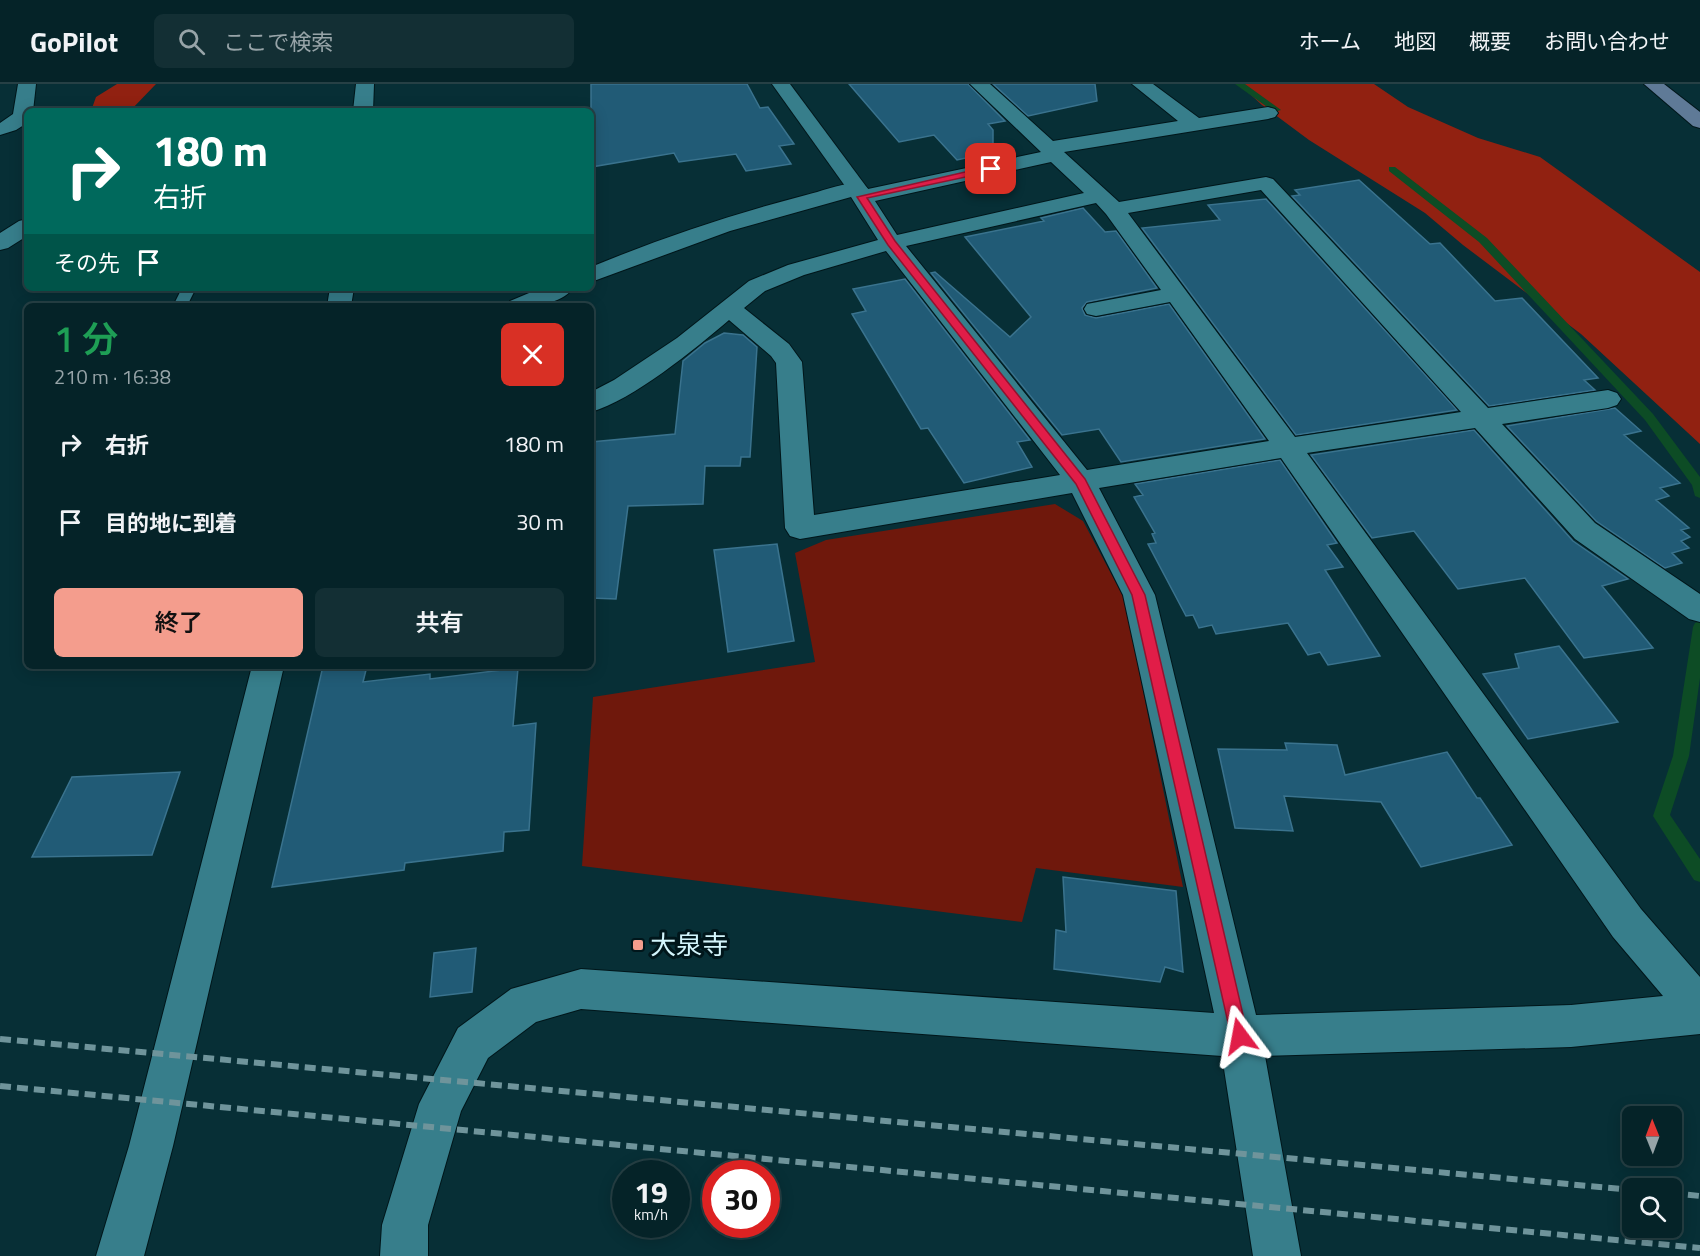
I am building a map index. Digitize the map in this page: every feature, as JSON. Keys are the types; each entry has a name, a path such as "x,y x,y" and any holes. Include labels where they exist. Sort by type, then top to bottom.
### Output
{"main road":[{"path":"1653,84 1700,122"}],"street":[{"path":"24,108 27,84"},
{"path":"363,108 365,84"},
{"path":"781,84 859,193 891,243 1081,482 1139,595 1240,1036 1277,1256"},
{"path":"978,84 1107,202 1288,447 1627,923 1700,1008"},
{"path":"1141,84 1194,124"},
{"path":"0,129 15,125 23,117 24,109"},
{"path":"594,274 724,225 807,200 859,193 1052,152 1268,112"},
{"path":"594,401 623,386 686,343 757,286 796,270 891,243 1107,202 1266,183 1585,531 1700,610"},
{"path":"0,243 24,228"},
{"path":"525,303 554,291"},
{"path":"1096,309 1177,294"},
{"path":"729,308 780,350 789,362 800,528 1288,447 1608,399"},
{"path":"120,1256 151,1146 267,669"},
{"path":"404,1256 405,1225 441,1104 473,1042 526,1004 582,989 1240,1036 1571,1026 1700,1013"}],"shaded area":[{"path":"117,84 156,84 133,108 92,108 96,97"},
{"path":"1239,84 1374,84 1408,107 1478,138 1540,157 1700,272 1700,444 1581,334 1463,245 1425,213 1309,140 1262,105"},
{"path":"1055,504 1083,521 1124,598 1183,887 1036,868 1022,922 582,866 593,697 815,662 795,553 826,540"}],"building":[{"path":"591,84 747,84 760,108 768,107 794,144 779,146 791,164 746,171 736,154 679,162 674,153 594,166 594,108 591,108"},
{"path":"849,84 968,84 1005,121 988,124 993,130 993,152 957,160 934,135 899,142"},
{"path":"993,84 1095,84 1097,101 1028,116"},
{"path":"1359,180 1430,244 1440,243 1495,301 1522,298 1598,378 1584,380 1595,390 1489,406 1292,196 1300,195 1295,190"},
{"path":"1266,199 1457,410 1296,435 1142,228 1220,220 1208,205"},
{"path":"1083,208 1105,232 1116,231 1157,288 1087,302 1082,308 1085,315 1096,318 1169,304 1265,439 1121,462 1099,429 1062,435 931,273 935,272 1010,337 1031,317 965,237 1044,221 1041,218"},
{"path":"905,279 1030,440 1017,442 1032,467 964,483 928,428 921,429 852,314 866,311 853,289"},
{"path":"724,333 743,335 757,347 750,457 741,457 740,466 705,466 703,504 628,506 616,599 594,598 594,442 675,434 683,361 705,343"},
{"path":"1615,408 1641,431 1624,435 1680,483 1660,488 1669,496 1656,500 1689,528 1681,530 1690,537 1681,541 1689,548 1672,553 1682,563 1665,568 1596,521 1507,426"},
{"path":"1474,430 1573,541 1628,579 1602,586 1653,648 1584,658 1525,578 1458,589 1414,531 1372,538 1311,455"},
{"path":"1280,460 1337,543 1327,545 1343,567 1325,570 1380,656 1328,665 1320,652 1308,655 1288,623 1216,634 1212,625 1199,628 1193,615 1186,616 1148,544 1156,543 1152,534 1155,533 1134,497 1143,495 1135,484"},
{"path":"777,544 794,641 728,652 714,550"},
{"path":"1559,646 1618,722 1528,739 1483,674 1519,668 1515,654"},
{"path":"322,669 366,669 363,682 430,674 430,679 518,669 513,726 536,723 529,830 504,832 503,851 405,863 404,870 272,887"},
{"path":"1285,743 1337,745 1345,775 1447,752 1512,845 1421,867 1381,802 1284,796 1293,831 1235,828 1218,749 1287,750"},
{"path":"180,772 152,855 32,857 72,777"},
{"path":"1063,877 1176,891 1183,972 1165,967 1160,982 1054,969 1056,930 1066,932"},
{"path":"476,948 472,992 430,997 434,953"}],"waterway":[{"path":"1239,84 1277,110"},
{"path":"1392,169 1483,240 1649,417 1698,484 1700,493"},
{"path":"1700,627 1681,756 1661,816 1700,874"}],"railway":[{"path":"0,1039 1622,1189"},
{"path":"0,1086 1700,1248"},
{"path":"1682,1194 1700,1196"}],"place":[{"name":"大泉寺","path":"638,945"}],"route":[{"path":"991,169 862,197 891,243 1081,482 1139,595 1240,1036"}]}
